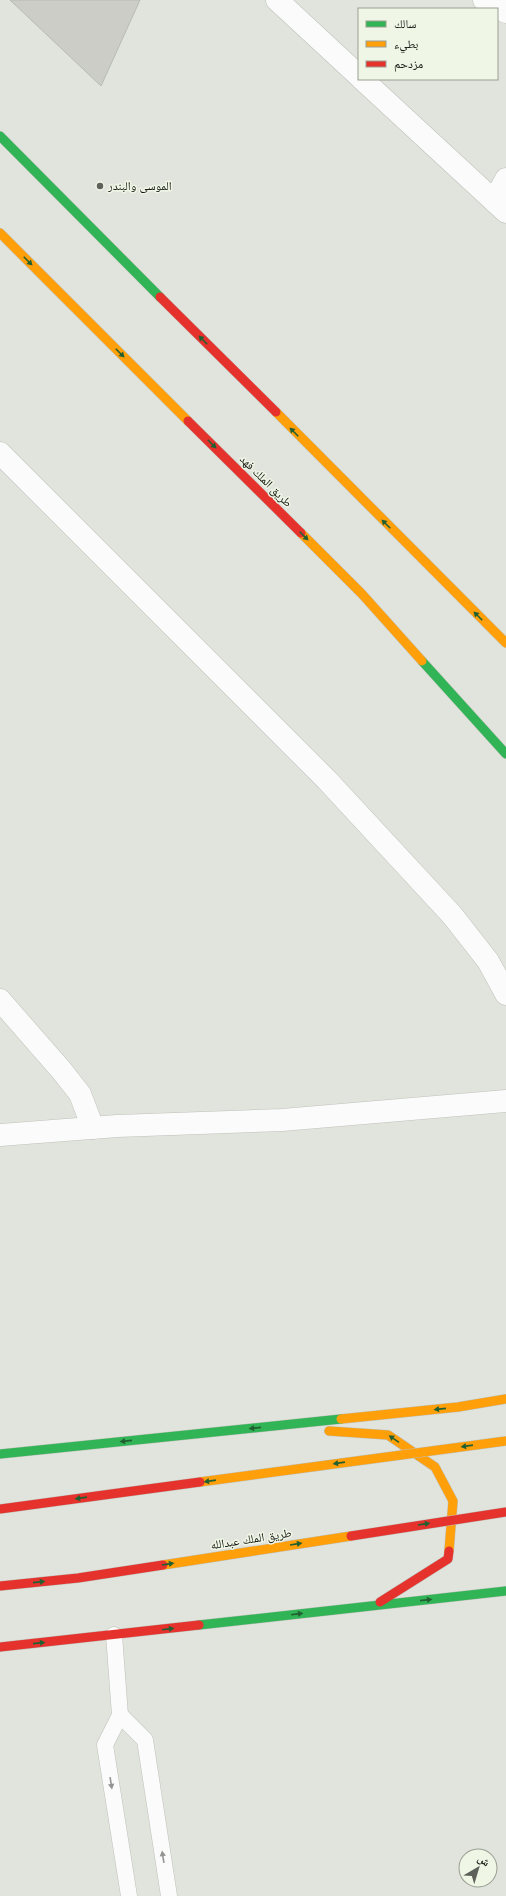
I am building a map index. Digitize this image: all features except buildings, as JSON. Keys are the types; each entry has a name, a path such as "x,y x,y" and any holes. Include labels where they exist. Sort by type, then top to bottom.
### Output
{"main road":[{"path":"0,136 506,643"},
{"name":"طريق الملك فهد","path":"0,233 362,594 506,754"},
{"path":"0,1454 458,1407 506,1399"},
{"path":"270,1427 388,1435 436,1467 453,1501 448,1560 374,1606"},
{"path":"0,1509 506,1441"},
{"name":"طريق الملك عبدالله","path":"0,1586 78,1578 506,1512"},
{"path":"0,1647 506,1590"}],"street":[{"path":"277,0 358,75"},
{"path":"484,0 506,12"},
{"path":"363,80 500,207"},
{"path":"500,207 506,179"},
{"path":"0,453 326,779 452,915 488,961 506,994"},
{"path":"0,1000 80,1094 93,1128"},
{"path":"0,1135 93,1128 290,1119 506,1101"}],"lane":[{"path":"114,1635 120,1715 105,1745 128,1896"},
{"path":"120,1715 145,1740 169,1896"}],"traffic: fast":[{"path":"0,136 160,297"},
{"path":"422,661 506,754"},
{"path":"0,1454 341,1419"},
{"path":"199,1625 506,1591"}],"traffic: slow":[{"path":"0,233 188,421"},
{"path":"276,412 506,643"},
{"path":"301,533 362,594 422,661"},
{"path":"341,1419 458,1407 506,1399"},
{"path":"329,1431 388,1435 435,1467 453,1501 449,1551"},
{"path":"200,1482 506,1441"},
{"path":"163,1565 351,1536"}],"traffic: jam":[{"path":"160,297 276,412"},
{"path":"188,421 301,533"},
{"path":"0,1509 200,1482"},
{"path":"351,1536 506,1512"},
{"path":"380,1602 448,1559 449,1551"},
{"path":"0,1586 78,1578 163,1565"},
{"path":"0,1647 199,1625"}],"place":[{"name":"الموسى والبندر","path":"100,186"}]}
